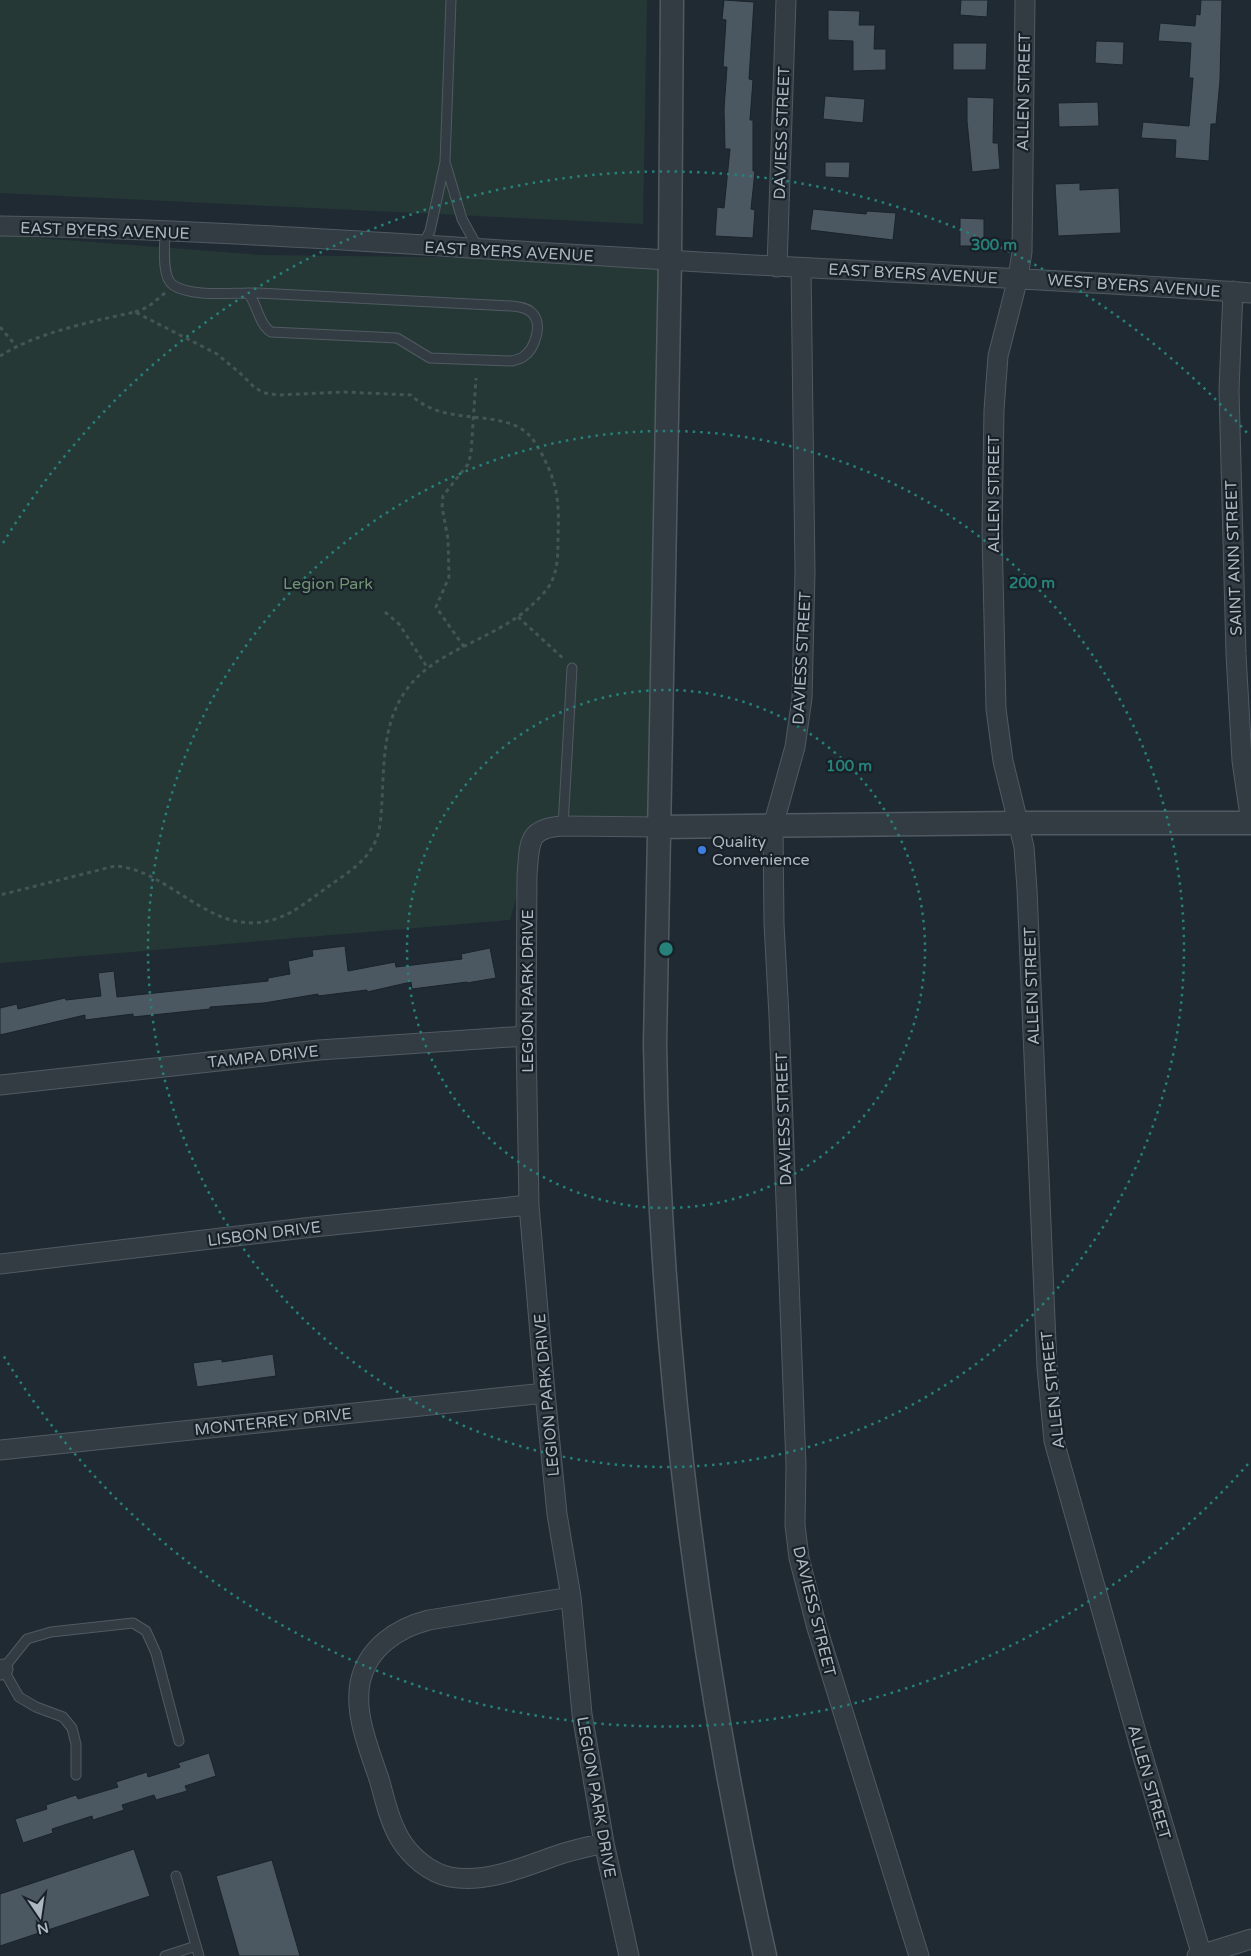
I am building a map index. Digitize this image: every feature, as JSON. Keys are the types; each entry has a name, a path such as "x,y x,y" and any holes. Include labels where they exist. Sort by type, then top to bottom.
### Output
{"street":[{"path":"672,0 670,260 655,1044 656,1126 662,1247 670,1349 687,1503 708,1655 725,1755 765,1956"},
{"name":"DAVIESS STREET","path":"777,267 786,0"},
{"name":"ALLEN STREET","path":"1025,0 1022,252 1018,278 998,356 994,410 992,530 996,709 1003,761 1024,846 1028,888 1047,1367 1054,1441 1200,1955"},
{"name":"EAST BYERS AVENUE","path":"0,226 114,228 777,267 1018,278"},
{"name":"DAVIESS STREET","path":"801,268 806,572 802,698 795,747 773,826 774,924 796,1465 795,1525 799,1558 817,1628 919,1956"},
{"name":"WEST BYERS AVENUE","path":"1018,278 1242,292"},
{"name":"SAINT ANN STREET","path":"1242,292 1229,390 1236,654 1242,761 1251,823"},
{"path":"563,826 1251,823"},
{"name":"LEGION PARK DRIVE","path":"563,826 550,827 538,831 532,839 529,851 527,875 526,1036 529,1205 557,1514 571,1597 582,1714 604,1843 628,1956"},
{"name":"TAMPA DRIVE","path":"0,1085 319,1050 526,1036"},
{"name":"LISBON DRIVE","path":"0,1264 313,1227 529,1205"},
{"name":"MONTERREY DRIVE","path":"0,1450 545,1393"},
{"path":"571,1597 428,1620 409,1625 392,1634 378,1647 367,1663 360,1682 359,1703 362,1725 391,1820 397,1834 416,1858 429,1869 448,1876 469,1879 490,1877 567,1852 604,1843"},
{"path":"1200,1955 1251,1939"}],"lane":[{"path":"422,246 430,232 445,162 451,0"},
{"path":"445,162 462,219 478,249"},
{"path":"165,231 166,274 173,285 182,290 195,292 248,293 512,306 523,308 532,313 536,325 536,336 529,351 523,357 512,361 430,358 397,338 271,332 264,327 254,300 248,293"},
{"path":"563,826 572,668"},
{"path":"76,1775 76,1744 72,1728 63,1717 36,1707 19,1697 1,1669 27,1639 51,1632 133,1623 146,1631 156,1653 179,1741"},
{"path":"176,1876 199,1956"},
{"path":"165,1956 196,1946"}],"path":[{"path":"0,356 16,346 148,307 173,285"},
{"path":"0,896 115,866 127,867 155,880 204,910 226,919 243,922 262,922 279,918 345,875 361,862 375,843 379,835 385,757 390,725 394,710 406,689 427,667 493,633 518,617 538,599 550,584 555,571 559,526 557,489 547,464 530,436 513,425 487,418 450,415 420,404 411,395 344,392 278,395 265,393 255,388 217,354 135,312"},
{"path":"0,327 16,346"},
{"path":"464,647 436,607 449,578 448,539 442,507 442,496 468,464 472,454 476,378"},
{"path":"386,612 399,624 427,667"},
{"path":"518,617 572,668"}],"green space":[{"path":"0,0 647,0 643,224 0,193"},
{"name":"Legion Park","path":"0,235 261,255 670,260 660,827 533,839 510,920 0,963"}],"building":[{"path":"724,0 754,2 749,79 753,80 750,120 753,120 753,171 755,171 751,209 755,210 753,238 715,236 717,207 724,208 730,149 725,149 724,109 727,67 723,67 726,20 722,19"},
{"path":"961,0 988,0 987,17 960,15"},
{"path":"1201,0 1222,0 1220,80 1216,124 1211,124 1209,161 1175,158 1176,140 1141,138 1143,122 1189,126 1193,78 1189,78 1191,43 1158,41 1160,23 1195,26 1196,14 1200,15"},
{"path":"828,10 860,11 859,25 875,25 874,49 886,49 886,70 853,71 853,41 828,40"},
{"path":"1096,41 1124,42 1123,65 1095,63"},
{"path":"953,43 987,43 986,70 953,70"},
{"path":"825,96 865,99 863,123 823,119"},
{"path":"967,97 994,98 993,143 998,143 1000,169 972,172 967,121"},
{"path":"1098,102 1099,126 1059,127 1058,103"},
{"path":"825,162 850,162 849,178 825,177"},
{"path":"1080,183 1080,190 1119,188 1121,233 1058,236 1055,184"},
{"path":"813,209 866,214 867,211 896,213 893,240 810,230"},
{"path":"960,218 984,219 984,246 960,246"},
{"path":"345,946 348,971 395,962 396,967 462,959 461,954 490,948 496,978 412,989 411,982 367,992 367,990 318,996 318,994 264,1003 210,1007 210,1009 133,1017 133,1014 85,1020 85,1015 0,1035 0,1008 17,1004 18,1009 65,998 66,1000 101,996 98,973 114,971 117,997 268,981 268,978 290,974 288,961 313,956 312,950"},
{"path":"273,1354 276,1376 197,1387 193,1363 222,1359 222,1362"},
{"path":"209,1753 216,1776 185,1786 187,1791 156,1800 154,1795 122,1805 124,1810 93,1820 92,1816 52,1829 53,1833 23,1843 15,1819 47,1809 46,1805 76,1795 78,1799 118,1787 116,1782 147,1772 148,1777 180,1767 178,1763"},
{"path":"134,1849 150,1896 0,1946 0,1894"},
{"path":"272,1860 300,1956 239,1956 216,1876"}],"place":[{"name":"Quality Convenience","path":"702,850"}]}
